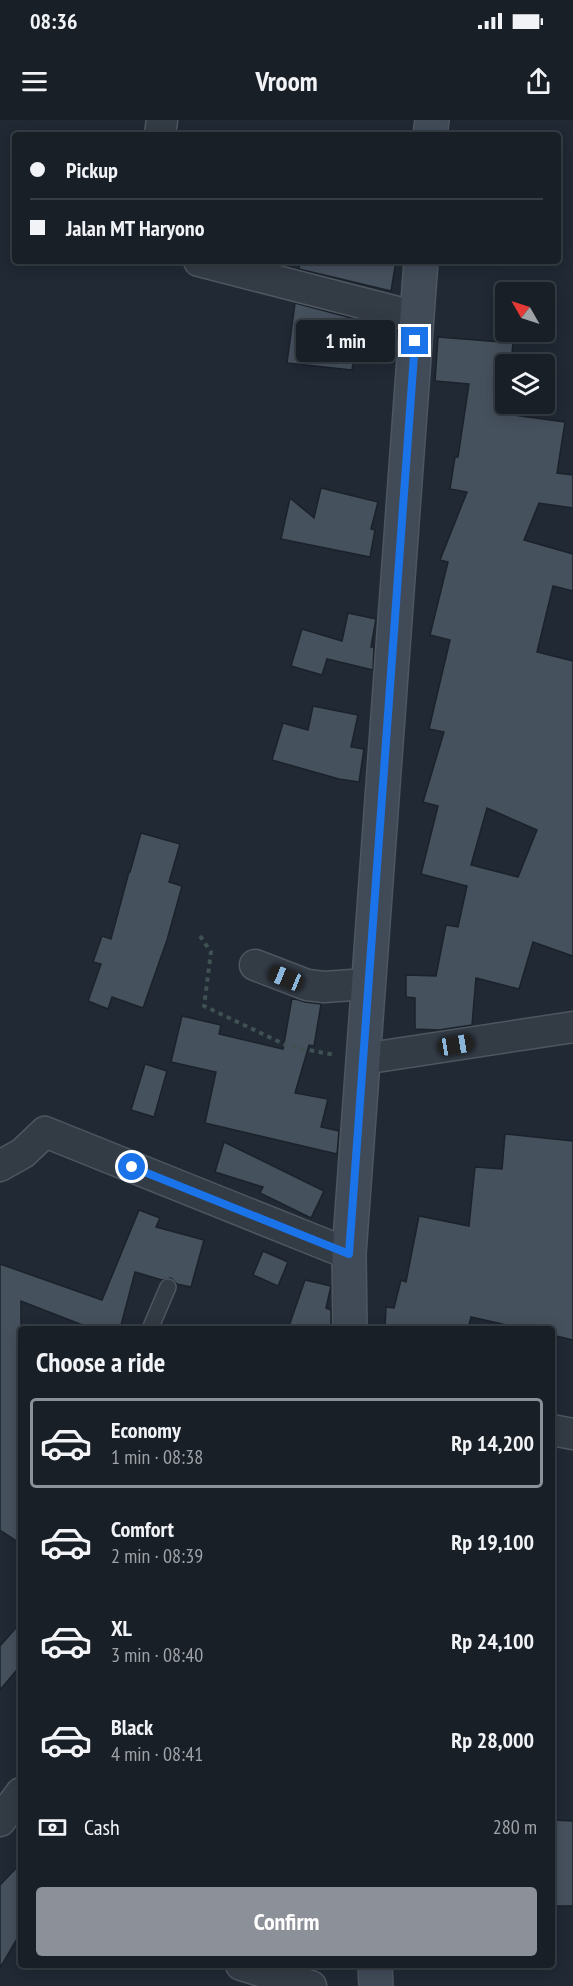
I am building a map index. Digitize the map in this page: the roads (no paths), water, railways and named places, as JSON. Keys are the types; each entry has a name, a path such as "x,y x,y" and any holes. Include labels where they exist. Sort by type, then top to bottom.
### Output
{"main road":[{"path":"350,1326 349,1254 367,984 421,264"},
{"path":"375,1968 376,1986"}],"street":[{"path":"211,264 417,317"},
{"path":"255,965 307,985 324,987 367,984"},
{"path":"363,1059 573,1027"},
{"path":"0,1166 23,1153 45,1132 349,1254"},
{"path":"555,1431 573,1434"},
{"path":"251,1968 311,1986"}],"lane":[{"path":"151,1326 168,1287"}]}
